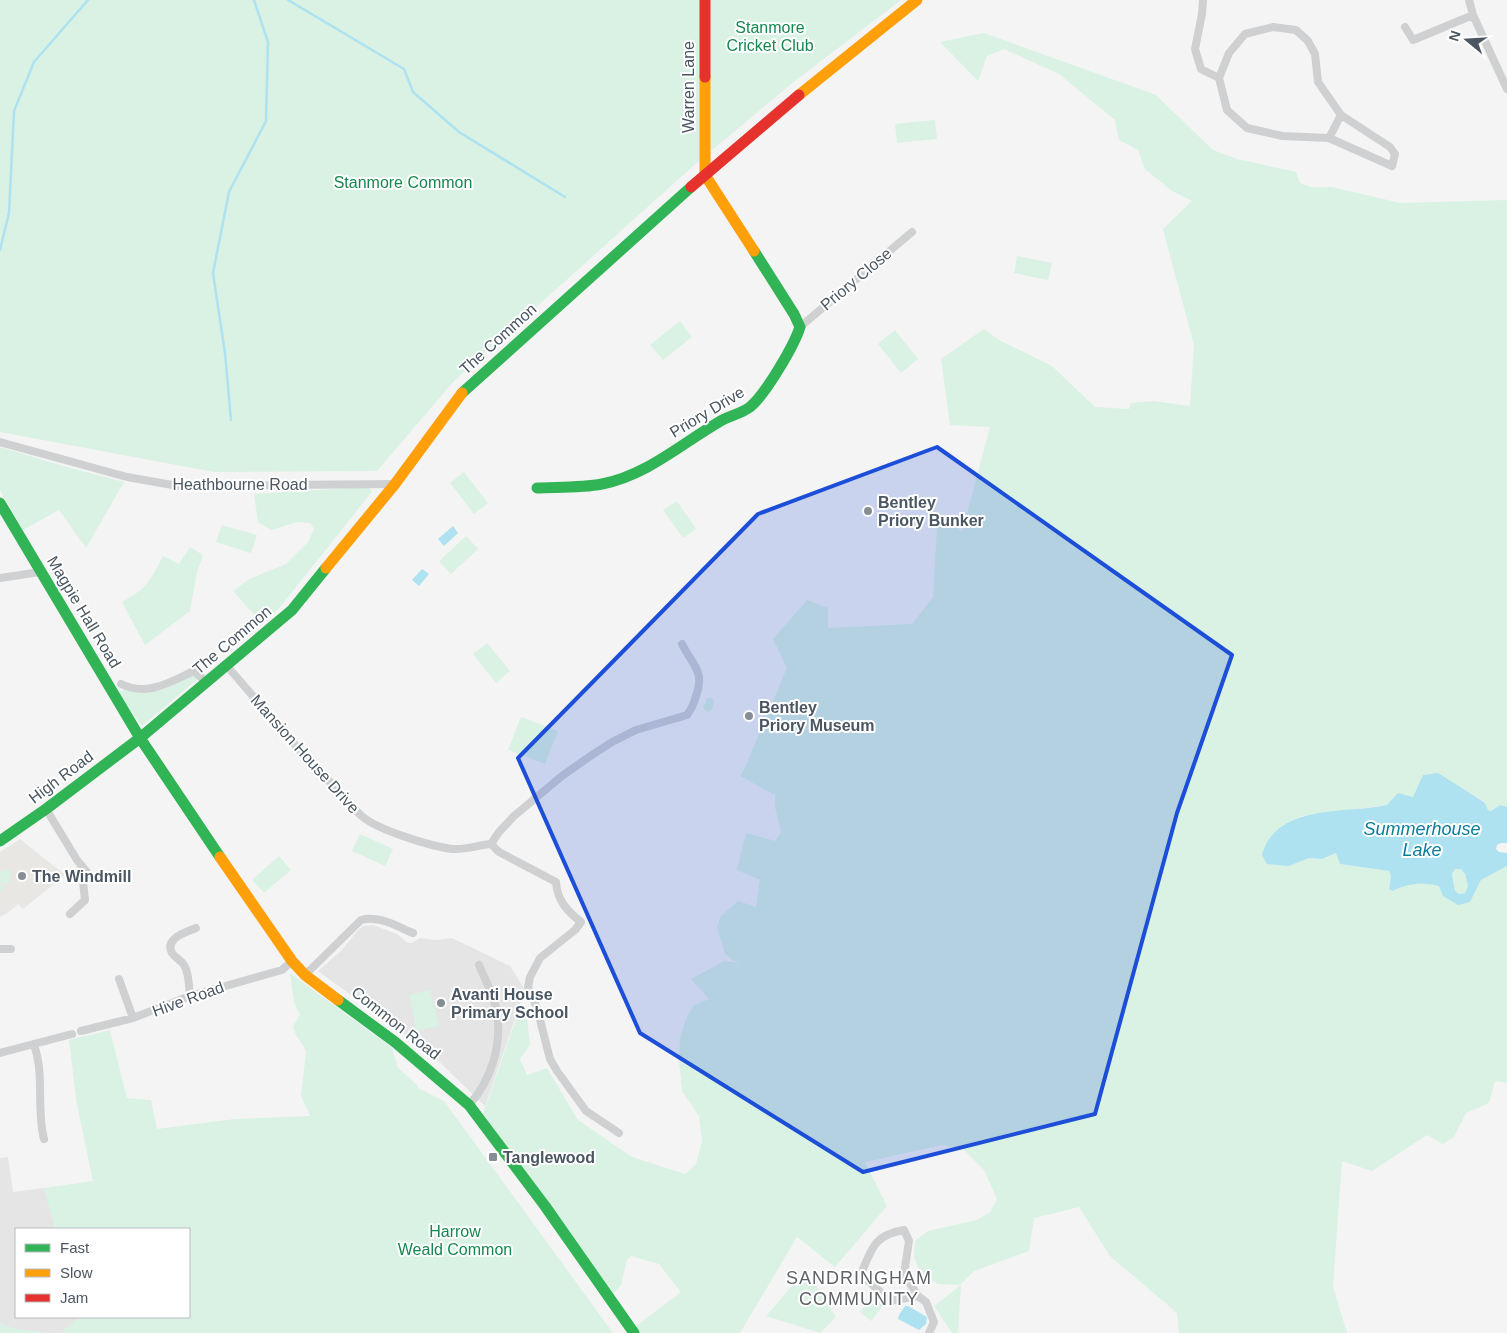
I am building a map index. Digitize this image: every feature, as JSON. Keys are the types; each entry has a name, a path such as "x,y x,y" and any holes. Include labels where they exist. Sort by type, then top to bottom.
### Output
{"main road":[{"name":"Warren Lane","path":"705,0 705,175"},
{"name":"The Common","path":"140,738 292,610 395,484 459,396 705,175 806,89 917,0"},
{"path":"705,175 794,314 800,327"},
{"name":"Priory Drive","path":"537,488 601,484 624,478 666,457 720,421 749,408 761,396 796,339 800,327"},
{"name":"Magpie Hall Road","path":"0,503 140,738"},
{"name":"High Road","path":"0,841 140,738"},
{"name":"Common Road","path":"140,738 292,961 306,975 395,1042 469,1104 545,1206 634,1333"}],"street":[{"path":"1203,0 1195,49 1201,69 1219,78"},
{"path":"1469,0 1473,15 1507,90"},
{"path":"1405,27 1412,40 1473,15"},
{"path":"1273,27 1296,30 1308,40 1315,54 1318,82 1341,115 1390,147 1396,154 1392,166 1329,138 1282,136 1247,128 1227,110 1219,78 1229,53 1245,34 1273,27"},
{"path":"1329,138 1341,115"},
{"name":"Priory Close","path":"800,327 912,232"},
{"name":"Heathbourne Road","path":"0,442 127,477 178,486 395,484"},
{"path":"0,578 40,572"},
{"path":"619,1133 586,1111 557,1071 550,1059 537,1008 528,986 530,977 540,958 575,930 581,922 561,902 556,882 499,852 491,844 498,832 514,816 562,776 589,757 612,742 636,730 687,715 697,694 700,677 682,644"},
{"name":"Mansion House Drive","path":"227,666 320,774 329,780 346,801 367,820 401,835 443,847 460,849 491,844"},
{"path":"121,684 138,690 156,688 194,671 207,683"},
{"path":"46,809 77,860 87,872 83,884 85,900 70,914"},
{"path":"306,975 360,920 368,918 381,920 413,933"},
{"path":"190,996 184,965 173,955 171,948 173,940 196,928"},
{"path":"0,948 11,949"},
{"name":"Hive Road","path":"81,1031 133,1018 190,996 282,970 292,961"},
{"path":"469,1104 478,1094 494,1060 498,1034 497,1012 479,965"},
{"path":"119,979 133,1018"},
{"path":"0,1053 72,1034"},
{"path":"34,1045 40,1072 40,1118 44,1139"},
{"path":"918,1296 890,1301 861,1274 877,1240 889,1232 904,1230 909,1241 904,1274 918,1296 926,1302 934,1322 929,1333"}],"highlighted area":[{"path":"937,447 1232,655 1177,813 1095,1114 863,1172 640,1033 518,758 758,514"}],"shaded area":[{"path":"20,839 65,875 23,909 18,904 0,917 0,852"},
{"name":"Avanti House Primary School","path":"373,925 397,934 408,943 412,943 420,938 436,940 452,938 510,966 525,990 485,1106 428,1051 318,971 341,951 360,928"},
{"path":"8,1157 13,1192 44,1188 59,1228 15,1228 15,1318 92,1318 98,1333 0,1333 0,1158"}],"green space":[{"name":"Stanmore Common","path":"0,0 901,0 791,84 692,167 454,381 377,471 214,472 0,432"},
{"path":"984,33 1156,95 1213,150 1237,159 1296,172 1300,183 1311,187 1332,187 1400,203 1507,200 1507,807 1500,805 1491,811 1487,810 1484,801 1464,790 1413,797 1398,793 1387,805 1301,816 1289,866 1309,858 1322,859 1337,853 1340,864 1390,871 1389,889 1393,891 1404,886 1416,884 1435,884 1463,903 1470,902 1481,880 1507,866 1507,1083 1495,1081 1489,1103 1466,1113 1454,1137 1443,1144 1427,1135 1372,1171 1342,1161 1333,1287 1347,1333 1179,1333 1177,1313 1110,1256 1079,1207 1034,1218 1029,1251 974,1271 961,1285 938,1284 921,1275 914,1257 915,1241 928,1231 977,1220 990,1212 997,1199 984,1170 962,1148 942,1145 865,1162 887,1206 835,1267 797,1237 740,1333 639,1333 635,1327 681,1292 659,1264 631,1256 627,1260 621,1285 613,1294 483,1114 517,1016 527,1019 530,1045 520,1059 527,1075 547,1068 578,1120 632,1157 685,1174 696,1164 702,1141 699,1116 682,1091 679,1061 680,1038 686,1019 693,1006 709,999 691,979 724,961 740,963 732,960 725,954 717,927 721,916 738,901 756,907 760,880 737,870 746,833 775,841 781,832 775,807 775,795 740,776 787,668 773,639 807,600 828,608 828,628 912,624 933,597 937,528 942,514 962,532 990,427 950,425 941,359 984,329 999,340 1052,366 1095,407 1129,409 1131,403 1153,401 1190,406 1194,345 1163,229 1192,201 1172,191 1145,169 1138,150 1119,140 1115,120 1059,74 1004,49 987,56 978,81 940,42"},
{"path":"935,120 937,139 897,143 895,124"},
{"path":"1017,256 1052,263 1048,280 1014,273"},
{"path":"680,321 692,337 663,360 650,345"},
{"path":"895,330 918,359 901,373 878,344"},
{"path":"0,447 124,482 86,548 59,510 23,530 0,490"},
{"path":"464,472 488,503 474,514 450,483"},
{"path":"367,487 371,489 371,493 280,607 262,623 233,591 249,579 286,564 308,542 314,529 310,523 297,522 271,530 258,522 254,494"},
{"path":"677,501 696,529 683,538 663,510"},
{"path":"222,525 257,535 251,553 216,542"},
{"path":"466,536 478,549 451,574 439,561"},
{"path":"190,547 203,555 197,572 190,611 145,645 122,602 143,588 155,572 163,556 179,564"},
{"path":"487,643 510,671 496,683 473,654"},
{"path":"193,675 199,678 142,726 119,695 120,691 154,692"},
{"path":"707,698 712,698 714,701 712,710 707,712 703,708"},
{"path":"521,717 558,731 545,764 508,750"},
{"path":"360,834 393,849 385,866 352,851"},
{"path":"279,856 291,870 264,893 252,880"},
{"path":"6,869 12,873 9,877 10,881 8,884 6,883 0,893 2,884 0,882 0,872"},
{"path":"1455,869 1461,869 1465,874 1468,886 1465,893 1459,894 1455,891 1452,874"},
{"name":"Harrow Weald Common","path":"290,973 392,1048 398,1068 418,1088 444,1101 613,1333 56,1333 62,1332 78,1318 190,1318 190,1228 55,1228 44,1188 93,1181 77,1105 69,1040 110,1030 127,1098 151,1100 157,1129 235,1119 310,1116 301,1096 306,1052 293,1026 300,1015 294,1002"},
{"path":"430,990 439,1026 417,1031 409,995"},
{"path":"806,1270 836,1317 820,1333 766,1316"},
{"path":"961,1285 958,1333 952,1333 934,1306"},
{"path":"876,1292 887,1301 871,1321 860,1312"},
{"path":"0,1323 12,1328 50,1333 0,1333"}],"water":[{"path":"453,526 458,533 444,546 438,539"},
{"path":"422,569 429,574 419,586 412,580"},
{"name":"Summerhouse Lake","path":"1438,773 1484,802 1488,810 1491,811 1500,805 1507,807 1507,843 1497,845 1496,849 1499,852 1507,853 1507,866 1481,880 1470,902 1458,905 1443,896 1439,886 1433,885 1410,885 1393,891 1389,889 1391,876 1389,871 1340,864 1336,853 1322,859 1309,858 1289,866 1267,864 1262,855 1270,838 1282,827 1297,819 1333,811 1387,805 1398,793 1413,797 1423,775","holes":["1455,869 1461,869 1465,874 1468,886 1465,893 1459,894 1455,891 1452,874"]},
{"path":"905,1306 927,1317 926,1324 919,1330 898,1319"}],"waterway":[{"path":"0,250 9,213 14,111 34,62 88,0"},
{"path":"231,420 225,353 213,273 229,192 266,121 268,42 254,0"},
{"path":"288,0 404,69 413,92 459,132 565,197"}],"traffic: fast":[{"path":"462,393 691,187"},
{"path":"537,488 578,487 602,484 634,474 723,420 750,407 756,401 778,370 792,346 800,327 794,314 754,251"},
{"path":"0,503 140,738 220,857"},
{"path":"0,841 140,738 292,610 326,568"},
{"path":"338,1000 395,1042 469,1105 545,1206 634,1333"}],"traffic: slow":[{"path":"799,95 917,0"},
{"path":"705,77 705,175 754,251"},
{"path":"326,568 395,484 462,393"},
{"path":"220,857 292,961 305,975 338,1000"}],"traffic: jam":[{"path":"705,0 705,77"},
{"path":"691,187 799,95"}],"place":[{"name":"Bentley Priory Bunker","path":"868,511"},
{"name":"Bentley Priory Museum","path":"749,716"},
{"name":"The Windmill","path":"22,876"},
{"name":"Avanti House Primary School","path":"441,1003"},
{"name":"Tanglewood","path":"493,1157"}],"district":[{"name":"SANDRINGHAM COMMUNITY","path":"859,1288"}],"park label":[{"name":"Stanmore Cricket Club","path":"770,36"}]}
